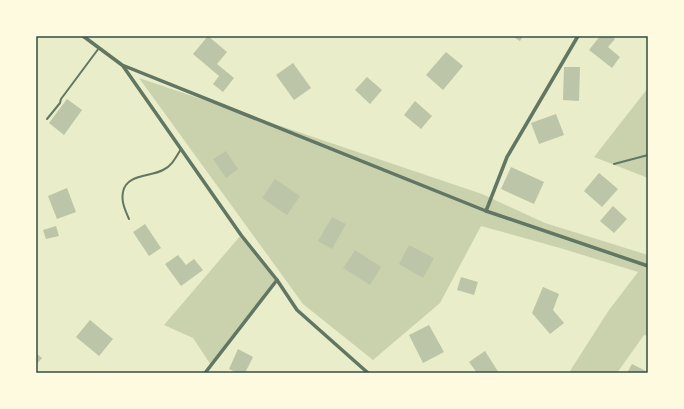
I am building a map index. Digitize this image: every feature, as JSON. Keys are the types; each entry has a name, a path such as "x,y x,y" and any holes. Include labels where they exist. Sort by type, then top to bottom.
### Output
{"street":[{"path":"83,36 122,65 486,211 648,266"},
{"path":"486,211 507,157 578,36"},
{"path":"122,65 241,235 277,280 297,310 368,373"},
{"path":"205,373 277,280"}],"lane":[{"path":"47,119 99,48"},
{"path":"129,219 123,201 123,190 127,183 133,179 164,170 172,164 181,149"},
{"path":"614,164 648,155"}],"green space":[{"path":"139,78 482,194 545,223 648,255 648,336 644,335 617,373 574,373 570,371 609,310 638,272 481,226 440,303 373,360 303,304"},
{"path":"648,88 648,178 594,157"},
{"path":"241,235 277,280 211,365 193,338 164,325"}],"building":[{"path":"208,36 227,52 217,64 234,78 223,92 213,84 219,76 193,54"},
{"path":"512,36 523,36 520,41"},
{"path":"600,36 612,36 615,39 608,47 620,57 612,68 589,50"},
{"path":"446,52 463,66 443,90 426,75"},
{"path":"293,63 311,88 294,100 276,75"},
{"path":"564,67 580,67 579,101 563,100"},
{"path":"367,77 382,90 370,104 355,90"},
{"path":"67,99 82,110 64,135 49,123"},
{"path":"415,101 432,116 421,129 404,115"},
{"path":"556,114 564,135 539,144 531,123"},
{"path":"226,151 238,169 226,178 213,159"},
{"path":"511,167 544,182 534,204 501,189"},
{"path":"599,173 618,189 602,207 584,191"},
{"path":"275,179 300,196 287,215 262,198"},
{"path":"67,188 76,212 57,219 48,196"},
{"path":"613,206 627,219 614,233 600,221"},
{"path":"332,217 346,224 332,249 318,241"},
{"path":"145,224 161,248 149,256 133,232"},
{"path":"56,226 59,236 46,239 43,230"},
{"path":"409,245 434,258 423,278 399,264"},
{"path":"355,250 381,267 370,285 343,268"},
{"path":"178,255 186,265 194,259 203,270 181,286 165,264"},
{"path":"461,277 478,282 474,295 457,290"},
{"path":"543,287 559,294 553,310 564,323 550,334 532,313"},
{"path":"90,320 113,339 99,356 76,337"},
{"path":"429,325 444,352 423,363 409,335"},
{"path":"238,349 253,357 245,373 237,373 229,369"},
{"path":"485,351 499,373 477,373 469,362"},
{"path":"36,353 42,358 36,365"},
{"path":"632,364 646,371 646,373 627,373"}]}
